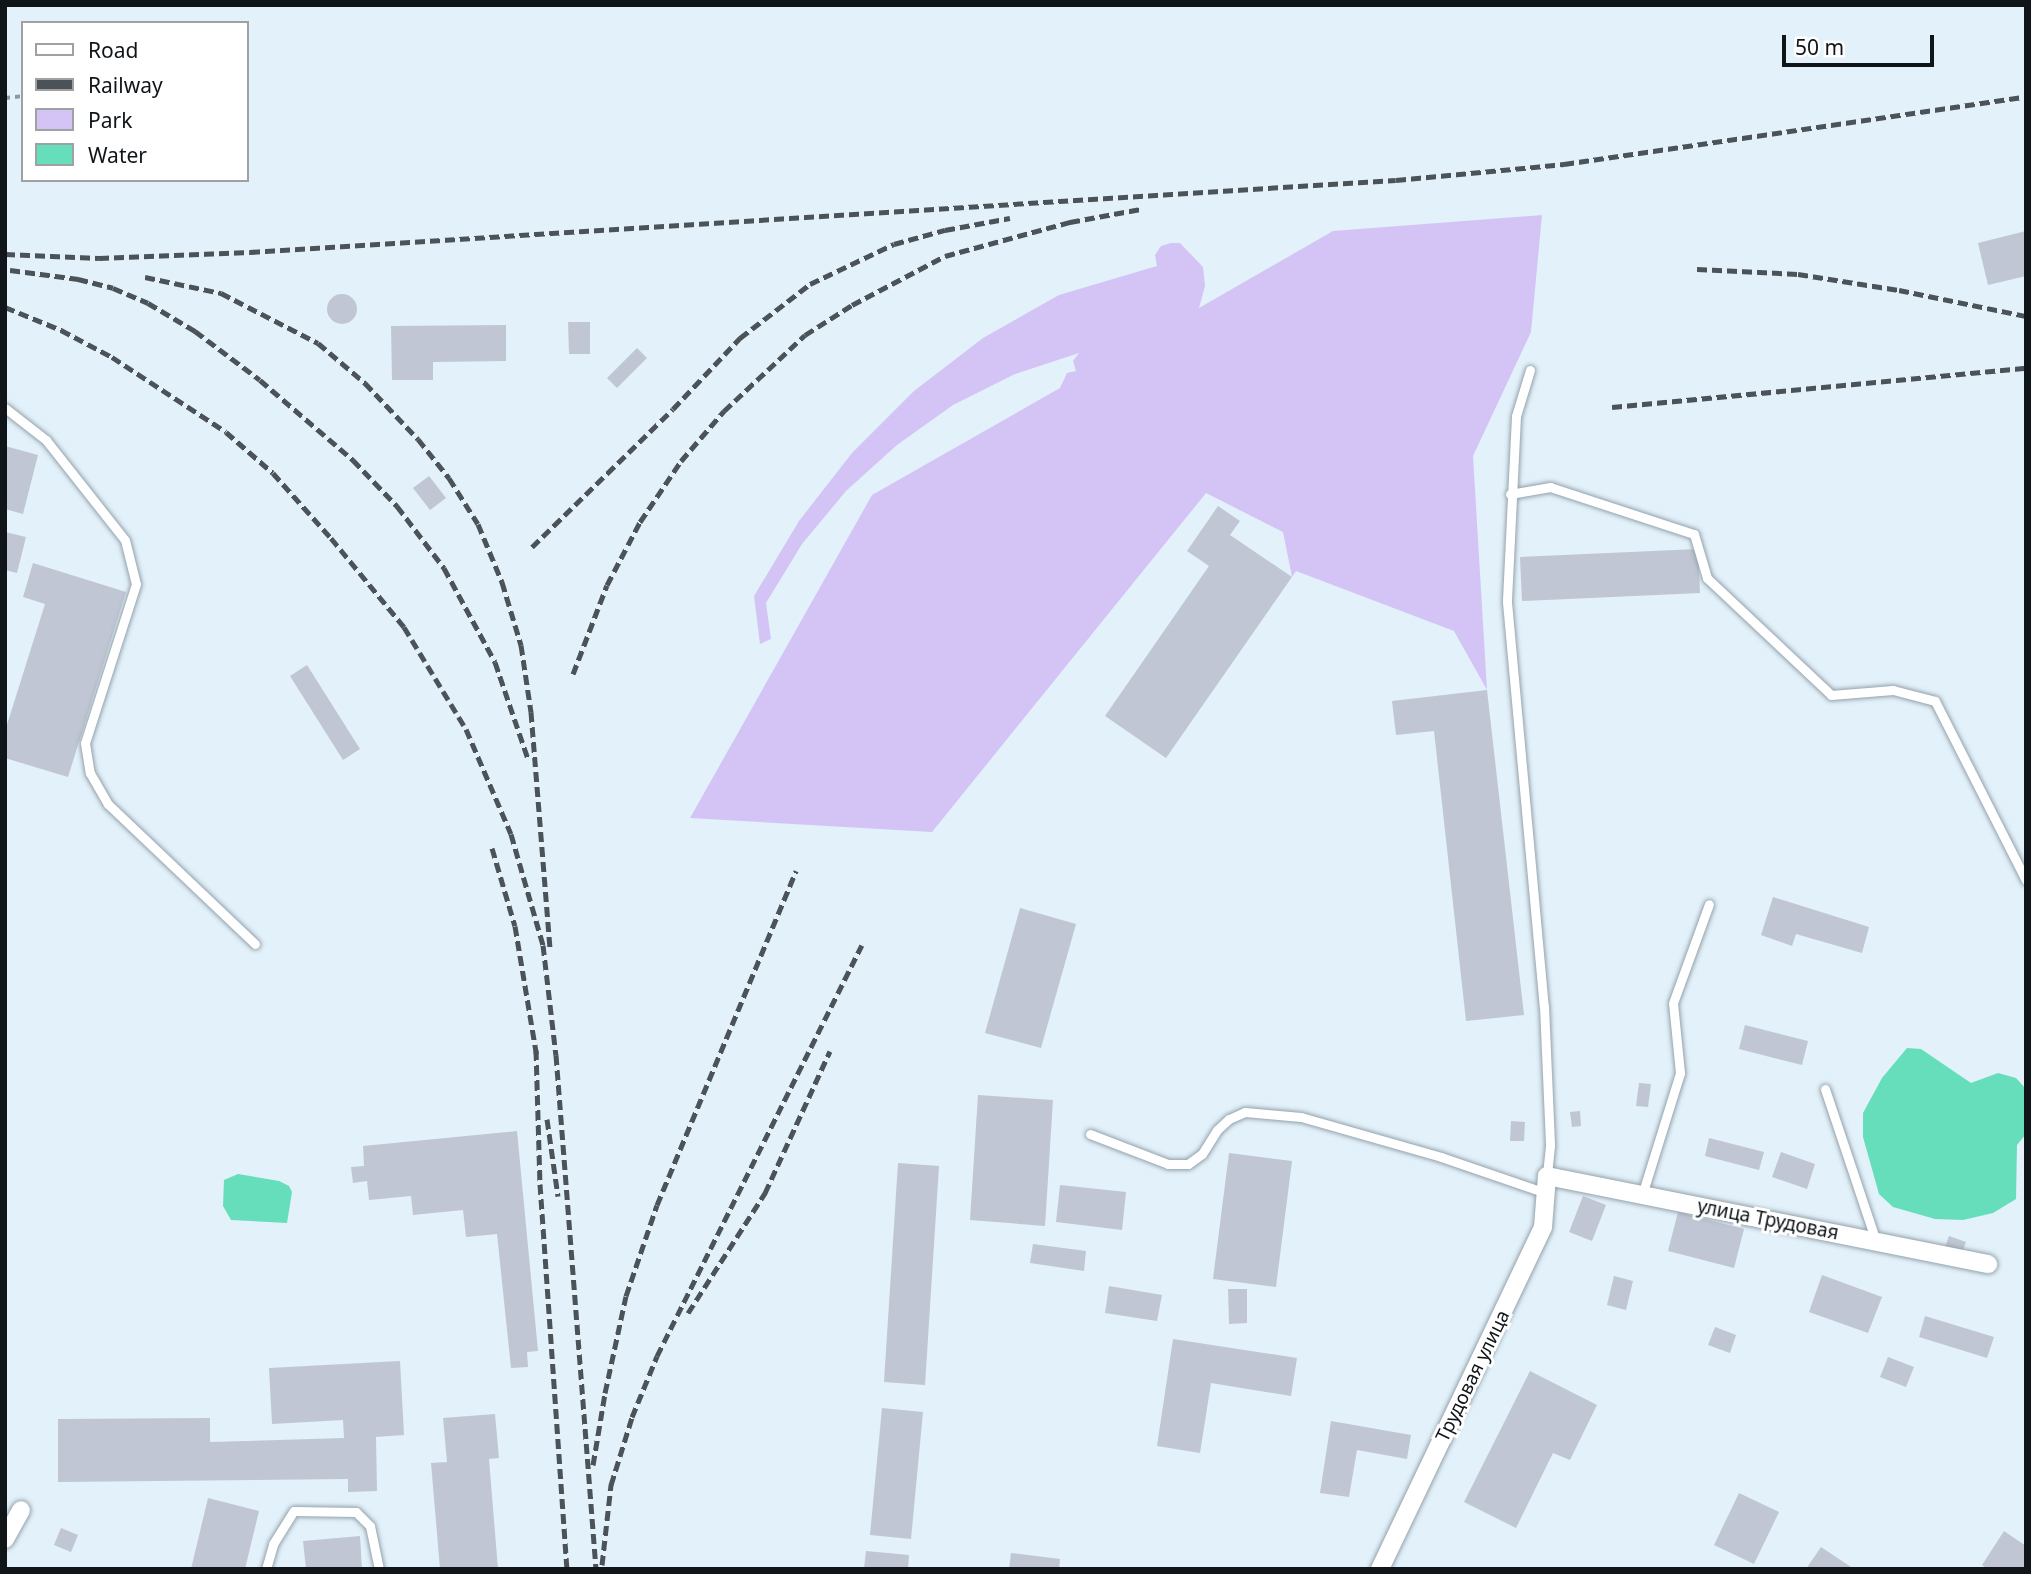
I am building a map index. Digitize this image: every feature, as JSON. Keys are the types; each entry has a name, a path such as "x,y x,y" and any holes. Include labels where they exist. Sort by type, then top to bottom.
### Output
{"street":[{"name":"улица Трудовая","path":"1547,1185 1642,1195 1988,1264"},
{"name":"Трудовая улица","path":"1380,1569 1543,1227 1547,1185"},
{"path":"5,1539 21,1510"}],"lane":[{"path":"1090,1134 1168,1164 1188,1164 1202,1154 1217,1130 1229,1119 1245,1112 1301,1117 1547,1185 1550,1146 1544,1006 1507,603 1510,494 1516,416 1530,370"},
{"path":"5,408 46,440 125,540 136,584 85,743 90,773 108,804 255,944"},
{"path":"1510,494 1550,487 1694,534 1707,579 1831,695 1894,690 1935,701 2026,880"},
{"path":"1642,1195 1680,1073 1673,1003 1709,904"},
{"path":"1825,1089 1876,1241"},
{"path":"266,1569 273,1544 295,1511 356,1513 370,1526 379,1569"}],"green space":[{"path":"1542,215 1531,332 1473,456 1487,690 1454,631 1296,571 1292,577 1283,532 1206,493 932,832 690,818 872,495 1060,388 1067,373 1076,371 1073,361 1079,353 1015,374 953,405 897,445 846,491 802,544 766,603 771,639 760,644 754,596 799,521 852,453 914,391 983,338 1059,295 1157,266 1155,255 1161,246 1171,243 1180,243 1203,267 1205,286 1199,308 1333,231"}],"water":[{"path":"1907,1048 1921,1049 1971,1083 1998,1073 2016,1078 2026,1089 2026,1134 2017,1145 2016,1199 1993,1213 1963,1220 1935,1219 1893,1207 1879,1194 1863,1137 1863,1113 1882,1078"},
{"path":"238,1174 279,1181 289,1186 292,1192 287,1223 231,1220 223,1206 224,1180"}],"building":[{"path":"2026,231 2026,276 1988,285 1978,243"},
{"path":"342,294 353,298 357,309 353,320 342,324 331,320 327,309 331,298"},
{"path":"568,322 590,322 590,354 569,354"},
{"path":"506,325 506,361 433,362 433,380 392,380 391,326"},
{"path":"637,348 647,358 617,388 607,378"},
{"path":"5,446 38,455 23,514 5,509"},
{"path":"429,476 446,498 430,510 413,488"},
{"path":"1218,506 1240,521 1230,535 1292,577 1166,758 1105,716 1209,566 1187,551"},
{"path":"5,532 26,537 17,573 5,570"},
{"path":"1698,549 1700,593 1522,601 1520,557"},
{"path":"33,563 126,592 68,777 5,758 5,731 45,604 23,597"},
{"path":"307,665 360,749 343,760 290,676"},
{"path":"1487,690 1524,1015 1466,1021 1434,731 1396,735 1392,701"},
{"path":"1773,897 1869,927 1862,953 1796,934 1792,946 1761,935"},
{"path":"1020,908 1076,924 1041,1048 985,1033"},
{"path":"1745,1025 1808,1041 1802,1065 1739,1049"},
{"path":"1639,1083 1651,1084 1648,1107 1636,1106"},
{"path":"978,1095 1053,1100 1045,1226 970,1220"},
{"path":"1580,1111 1581,1126 1572,1127 1570,1112"},
{"path":"1511,1121 1525,1122 1524,1141 1510,1141"},
{"path":"517,1131 538,1351 527,1352 528,1367 511,1368 497,1234 466,1237 463,1210 413,1215 411,1196 369,1200 367,1181 353,1183 351,1167 364,1166 363,1146"},
{"path":"1709,1138 1764,1152 1759,1170 1705,1156"},
{"path":"1781,1152 1815,1164 1807,1189 1772,1177"},
{"path":"1229,1153 1292,1161 1276,1287 1213,1279"},
{"path":"898,1163 939,1166 925,1385 884,1382"},
{"path":"1060,1185 1126,1192 1122,1230 1056,1222"},
{"path":"1583,1196 1606,1205 1592,1241 1569,1232"},
{"path":"1678,1212 1744,1229 1734,1268 1668,1251"},
{"path":"1949,1236 1966,1242 1962,1253 1945,1247"},
{"path":"1033,1244 1086,1251 1084,1271 1030,1263"},
{"path":"1822,1275 1882,1297 1868,1333 1809,1312"},
{"path":"1614,1276 1633,1281 1626,1310 1607,1305"},
{"path":"1109,1286 1162,1295 1157,1321 1105,1313"},
{"path":"1228,1289 1247,1289 1247,1323 1229,1324"},
{"path":"1925,1316 1994,1337 1987,1358 1919,1337"},
{"path":"1715,1327 1736,1335 1730,1353 1708,1345"},
{"path":"1173,1339 1297,1358 1291,1396 1211,1383 1200,1453 1157,1446"},
{"path":"1888,1357 1914,1367 1906,1387 1880,1377"},
{"path":"400,1361 404,1435 376,1437 377,1491 348,1492 348,1479 58,1482 58,1419 210,1418 210,1442 344,1438 343,1420 272,1424 269,1368"},
{"path":"1530,1371 1597,1405 1570,1460 1553,1453 1516,1528 1464,1502"},
{"path":"882,1408 923,1412 911,1539 870,1535"},
{"path":"495,1414 499,1458 489,1459 498,1569 440,1569 431,1463 447,1462 443,1418"},
{"path":"1331,1421 1411,1435 1407,1459 1357,1450 1349,1497 1320,1493"},
{"path":"1739,1493 1779,1512 1754,1564 1714,1545"},
{"path":"208,1498 259,1511 245,1569 191,1569"},
{"path":"61,1528 78,1535 71,1552 54,1545"},
{"path":"2004,1531 2026,1546 2026,1569 1987,1569 1982,1565"},
{"path":"360,1536 362,1569 306,1569 303,1541"},
{"path":"1821,1547 1854,1569 1806,1569"},
{"path":"866,1551 909,1555 908,1569 864,1569"},
{"path":"1011,1553 1060,1559 1059,1569 1009,1569"}],"railway":[{"path":"5,254 99,258 250,252 1396,180 1564,164 2026,97"},
{"path":"573,674 607,585 640,522 681,461 724,411 805,335 852,305 945,256 1070,222 1141,209"},
{"path":"532,547 673,409 740,338 810,284 894,244 945,230 1010,218"},
{"path":"1697,269 1798,274 1899,290 2026,316"},
{"path":"10,270 78,279 113,288 148,303 195,331 260,380 353,460 397,506 444,568 495,662 528,759"},
{"path":"145,277 221,293 318,343 365,383 418,439 449,478 478,524 502,582 521,645 531,712 550,947"},
{"path":"5,307 61,330 112,357 226,432 273,473 404,627 466,729 511,834 543,945 556,1055 596,1569"},
{"path":"1612,407 2026,368"},
{"path":"492,848 515,926 537,1057"},
{"path":"593,1465 626,1296 657,1205 796,871"},
{"path":"602,1565 611,1485 632,1417 657,1356 862,945"},
{"path":"536,1050 540,1184 567,1569"},
{"path":"688,1313 765,1193 830,1051"},
{"path":"547,1119 558,1196"}]}
